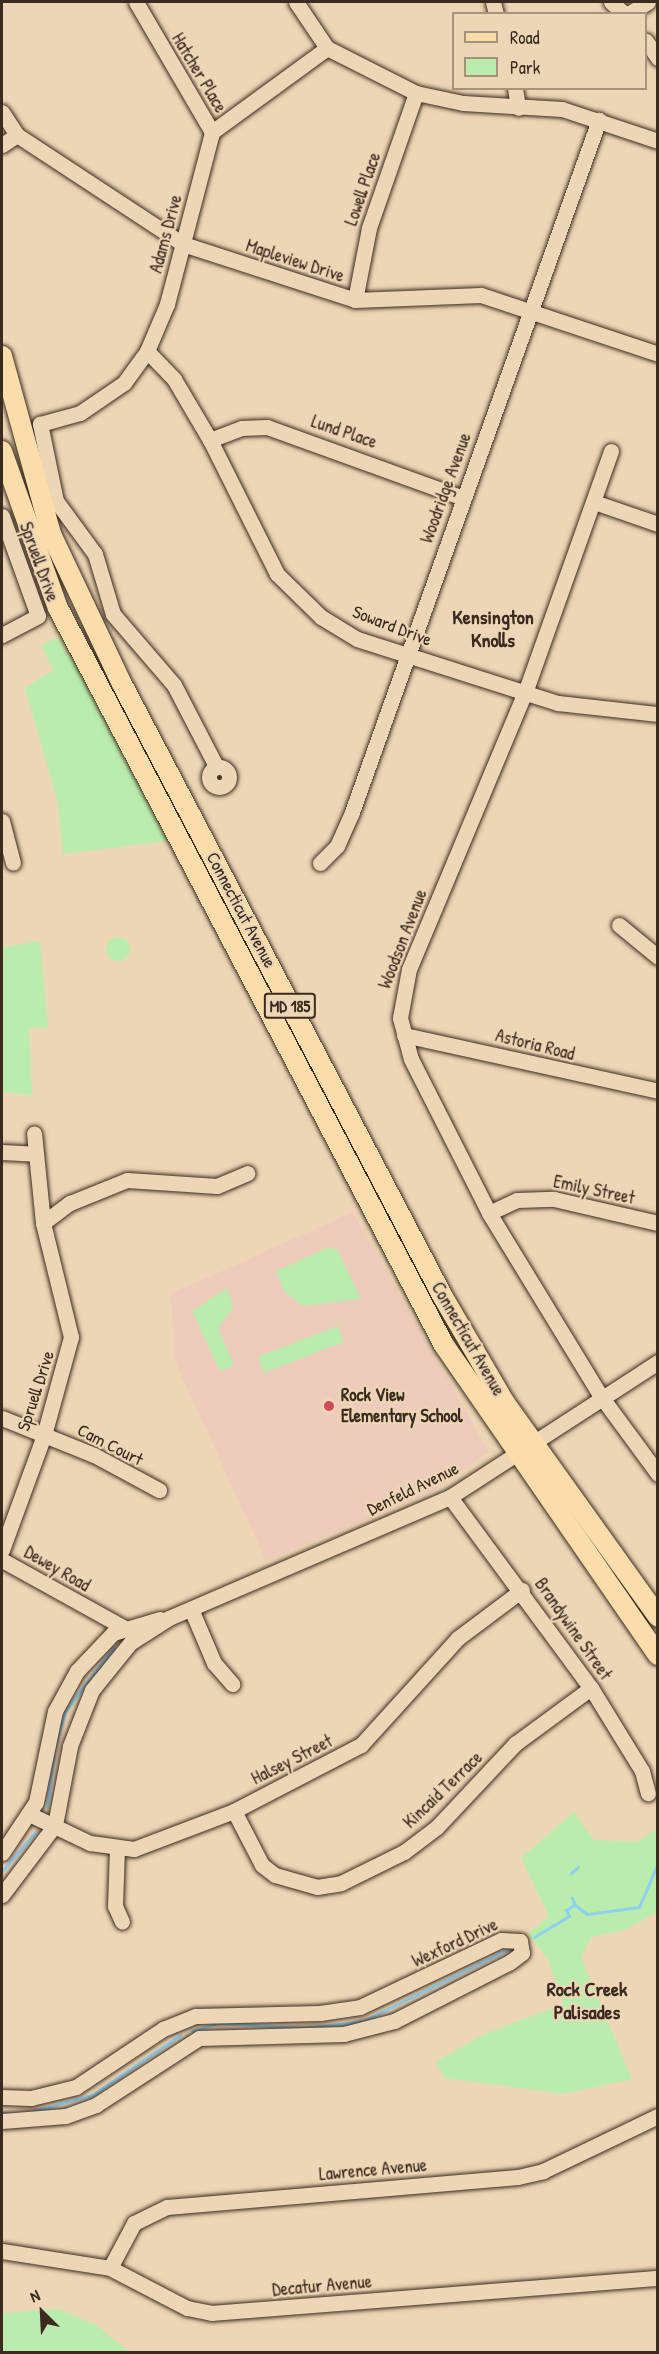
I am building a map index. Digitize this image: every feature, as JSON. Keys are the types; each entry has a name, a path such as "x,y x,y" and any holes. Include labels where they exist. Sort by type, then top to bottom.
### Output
{"main road":[{"name":"Connecticut Avenue","path":"2,356 31,475 86,612 443,1298 533,1441 657,1617"},
{"name":"Connecticut Avenue","path":"2,451 58,608 444,1345 657,1655"}],"street":[{"name":"Hatcher Place","path":"136,2 212,132"},
{"path":"296,2 327,48 416,93 518,108 562,110 599,120 657,141"},
{"path":"611,2 624,12"},
{"path":"630,12 648,2"},
{"path":"647,44 657,58"},
{"path":"212,132 327,48"},
{"path":"515,90 518,108"},
{"name":"Lowell Place","path":"355,300 369,228 416,93"},
{"path":"2,112 17,135 2,145"},
{"name":"Woodridge Avenue","path":"320,863 344,833 599,120"},
{"name":"Adams Drive","path":"212,132 183,244 147,351 104,400 40,424 56,501 95,554 113,614 174,685 216,766"},
{"name":"Mapleview Drive","path":"17,135 183,244 355,300 384,303 467,294 532,309 657,354"},
{"name":"Soward Drive","path":"147,351 174,379 210,440 290,591 357,639 525,692 603,712 657,714"},
{"name":"Lund Place","path":"210,440 241,428 267,427 464,498"},
{"name":"Woodson Avenue","path":"611,451 525,692 409,969 400,1000 404,1035 489,1212 600,1395 657,1474"},
{"path":"594,502 657,524"},
{"name":"Spruell Drive","path":"2,516 38,616 2,635"},
{"path":"2,821 13,863"},
{"path":"619,925 657,957"},
{"name":"Astoria Road","path":"404,1035 657,1091"},
{"name":"Spruell Drive","path":"2,1550 44,1435 71,1337 43,1223 34,1133"},
{"path":"2,1152 35,1154"},
{"path":"43,1223 70,1203 127,1180 218,1186 247,1173"},
{"name":"Emily Street","path":"489,1212 517,1200 554,1198 657,1223"},
{"name":"Denfeld Avenue","path":"2,1853 29,1814 55,1710 77,1671 126,1635 450,1497 600,1395 657,1362"},
{"name":"Cam Court","path":"2,1418 44,1435 159,1490"},
{"name":"Brandywine Street","path":"450,1497 522,1590 591,1688 642,1771 648,1793"},
{"name":"Dewey Road","path":"2,1560 92,1612 126,1635"},
{"name":"Halsey Street","path":"29,1814 117,1849 150,1845 234,1811 361,1745 458,1638 522,1590"},
{"path":"191,1609 214,1664 232,1684"},
{"name":"Denfeld Avenue","path":"2,1895 55,1825 70,1746 92,1690 126,1635"},
{"name":"Kincaid Terrace","path":"234,1811 262,1865 275,1875 317,1887 341,1883 404,1852 437,1827 516,1743 591,1688"},
{"path":"117,1849 115,1906 122,1922"},
{"name":"Wexford Drive","path":"2,2097 31,2098 76,2087 162,2029 196,2016 320,2013 360,2007 501,1940 520,1941 522,1953 510,1962 394,2021 344,2034 199,2038 96,2105 65,2116 2,2121"},
{"name":"Lawrence Avenue","path":"110,2268 134,2223 167,2207 518,2177 543,2171 657,2116"},
{"name":"Decatur Avenue","path":"2,2251 110,2268 178,2304 212,2313 657,2278"}],"shaded area":[{"name":"Rock View Elementary School","path":"353,1212 489,1452 432,1492 266,1561 174,1359 171,1294"}],"green space":[{"path":"58,637 68,656 79,647 171,825 168,841 63,854 58,803 25,688 53,670 41,645"},
{"path":"118,937 127,940 130,949 127,958 118,961 109,958 106,949 109,940"},
{"path":"40,941 48,1028 29,1028 32,1095 2,1092 2,947"},
{"path":"329,1247 337,1249 361,1299 303,1306 285,1292 276,1271"},
{"path":"227,1288 233,1308 218,1328 234,1365 220,1371 192,1311"},
{"path":"338,1326 344,1342 264,1373 258,1357"},
{"path":"574,1812 594,1840 637,1842 657,1829 657,1912 625,1930 591,1937 581,1958 632,2079 564,2094 444,2078 436,2062 482,2035 563,2004 548,1959 528,1934 549,1916 521,1858"},
{"path":"58,2309 95,2324 129,2352 2,2352 2,2313"}],"waterway":[{"path":"55,1745 66,1710 114,1647"},
{"path":"47,1807 54,1751"},
{"path":"2,1871 36,1831"},
{"path":"575,1905 587,1914 639,1907 658,1863"},
{"path":"571,1873 578,1867"},
{"path":"534,1937 569,1916 566,1910 575,1905 572,1898"},
{"path":"192,2031 219,2023 306,2028 363,2021 511,1948"},
{"path":"33,2111 92,2095 180,2035"},
{"path":"2,2112 9,2114"}],"place":[{"name":"Rock View Elementary School","path":"329,1406"}],"district":[{"name":"Kensington Knolls","path":"493,628"},
{"name":"Rock Creek Palisades","path":"587,2000"}]}
